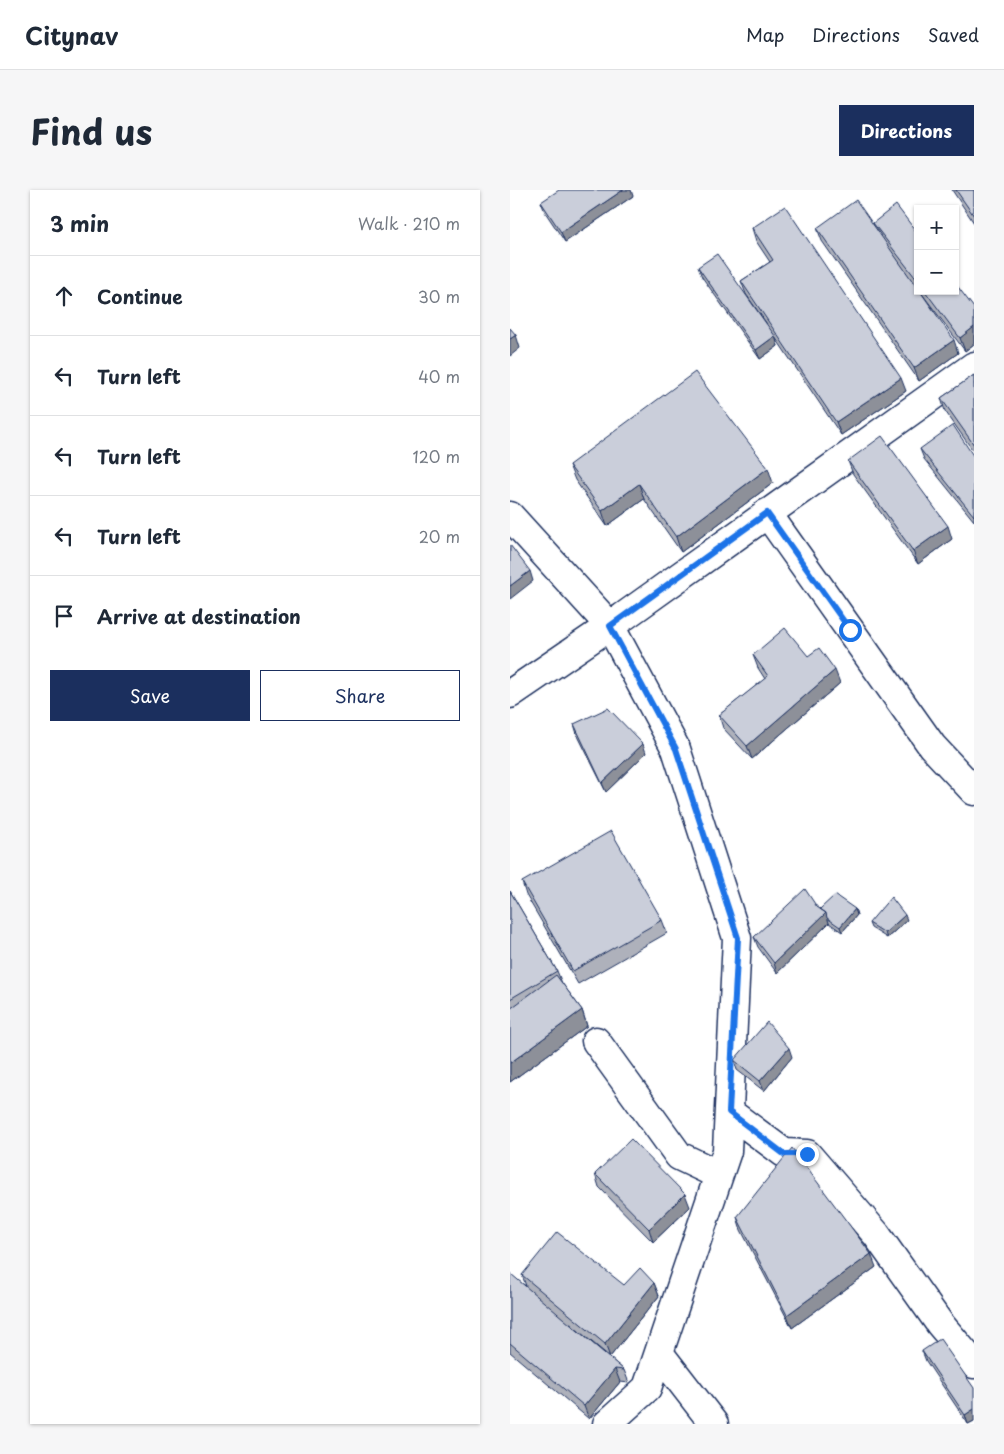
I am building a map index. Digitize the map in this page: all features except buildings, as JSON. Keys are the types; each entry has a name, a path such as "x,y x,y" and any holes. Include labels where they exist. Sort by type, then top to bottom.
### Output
{"street":[{"path":"510,694 610,626 974,366"},
{"path":"767,513 932,746 974,791"},
{"path":"510,516 610,626 676,749 738,938 727,1151 647,1388 607,1424"},
{"path":"596,1041 678,1156 719,1175"},
{"path":"729,1112 784,1154 807,1154 876,1234 940,1324 974,1364"},
{"path":"659,1353 714,1424"}],"route":[{"path":"807,1154 784,1154 729,1112 738,938 676,749 610,626 767,513 850,630"}]}
